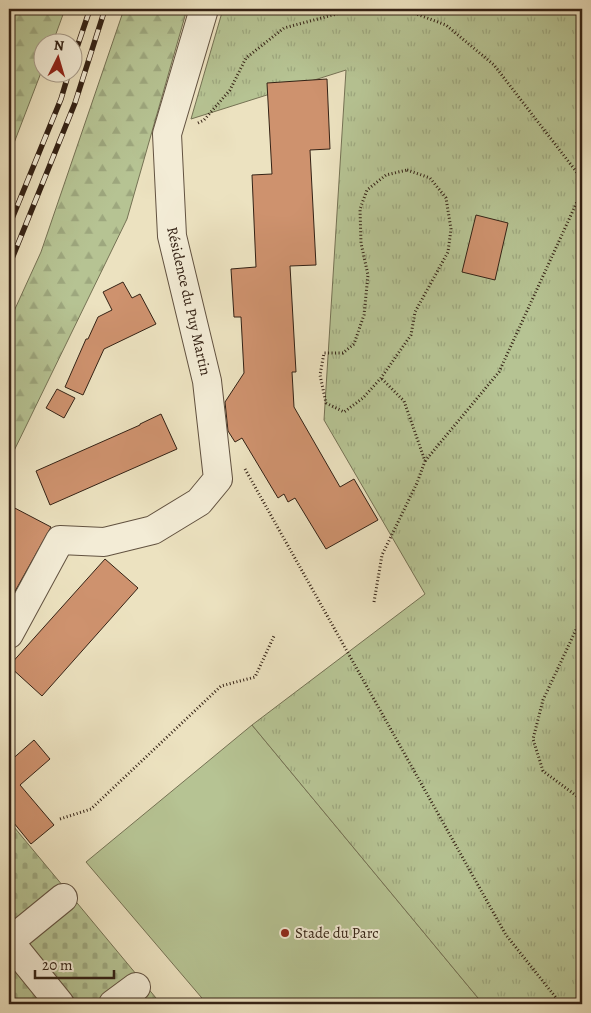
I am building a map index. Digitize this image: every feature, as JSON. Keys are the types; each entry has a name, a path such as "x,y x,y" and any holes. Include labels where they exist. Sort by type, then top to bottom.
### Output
{"street":[{"name":"Résidence du Puy Martin","path":"204,9 167,134 172,236 207,381 218,479"},
{"path":"9,634 60,540 104,542 153,530 199,502 218,479"},
{"path":"60,1004 9,942 63,898"},
{"path":"113,1004 136,986"}],"path":[{"path":"167,134 204,120 230,90 246,58 284,28 355,9"},
{"path":"383,9 411,12 446,25 494,65 582,179"},
{"path":"407,170 430,178 446,198 451,229 448,252 415,312 411,335 381,378 363,398 344,412 326,403 320,375 324,353 343,353 354,344 364,315 368,275 361,243 360,209 367,190 386,175 407,170"},
{"path":"374,602 382,555 417,483 425,461 499,372 582,191"},
{"path":"381,378 404,401 425,461"},
{"path":"218,479 246,469 506,935 561,1004"},
{"path":"582,617 543,700 532,739 543,771 582,800"},
{"path":"60,819 91,809 221,686 255,677 274,636"}],"green space":[{"path":"9,9 65,9 57,32 32,32 32,82 37,82 9,156"},
{"path":"124,9 187,9 127,219 9,461 9,322 41,252"},
{"path":"223,9 582,9 582,1004 483,1004 252,725 425,594 324,420 346,70 191,119"},
{"name":"Stade du Parc","path":"252,725 483,1004 207,1004 86,862"},
{"path":"9,821 161,1004 9,1004"}],"building":[{"path":"327,79 330,149 310,150 316,265 290,266 296,372 292,372 294,407 340,487 354,479 378,520 326,549 295,498 288,502 284,494 278,498 242,438 235,442 228,431 225,402 244,373 241,317 234,317 231,269 256,267 252,175 272,174 267,83"},
{"path":"476,215 508,223 495,280 462,272"},
{"path":"123,282 132,298 140,294 156,324 104,349 83,395 65,387 98,317 112,310 103,292"},
{"path":"57,389 75,398 64,418 46,408"},
{"path":"161,414 177,449 50,505 36,471"},
{"path":"9,505 51,527 9,602"},
{"path":"105,559 138,588 42,696 9,666"},
{"path":"34,740 50,759 20,785 54,825 31,844 9,817 9,762"}],"railway":[{"path":"82,33 90,9"},
{"path":"9,266 75,103 105,9"},
{"path":"9,226 61,99 66,82"}],"place":[{"name":"Stade du Parc","path":"285,933"}]}
